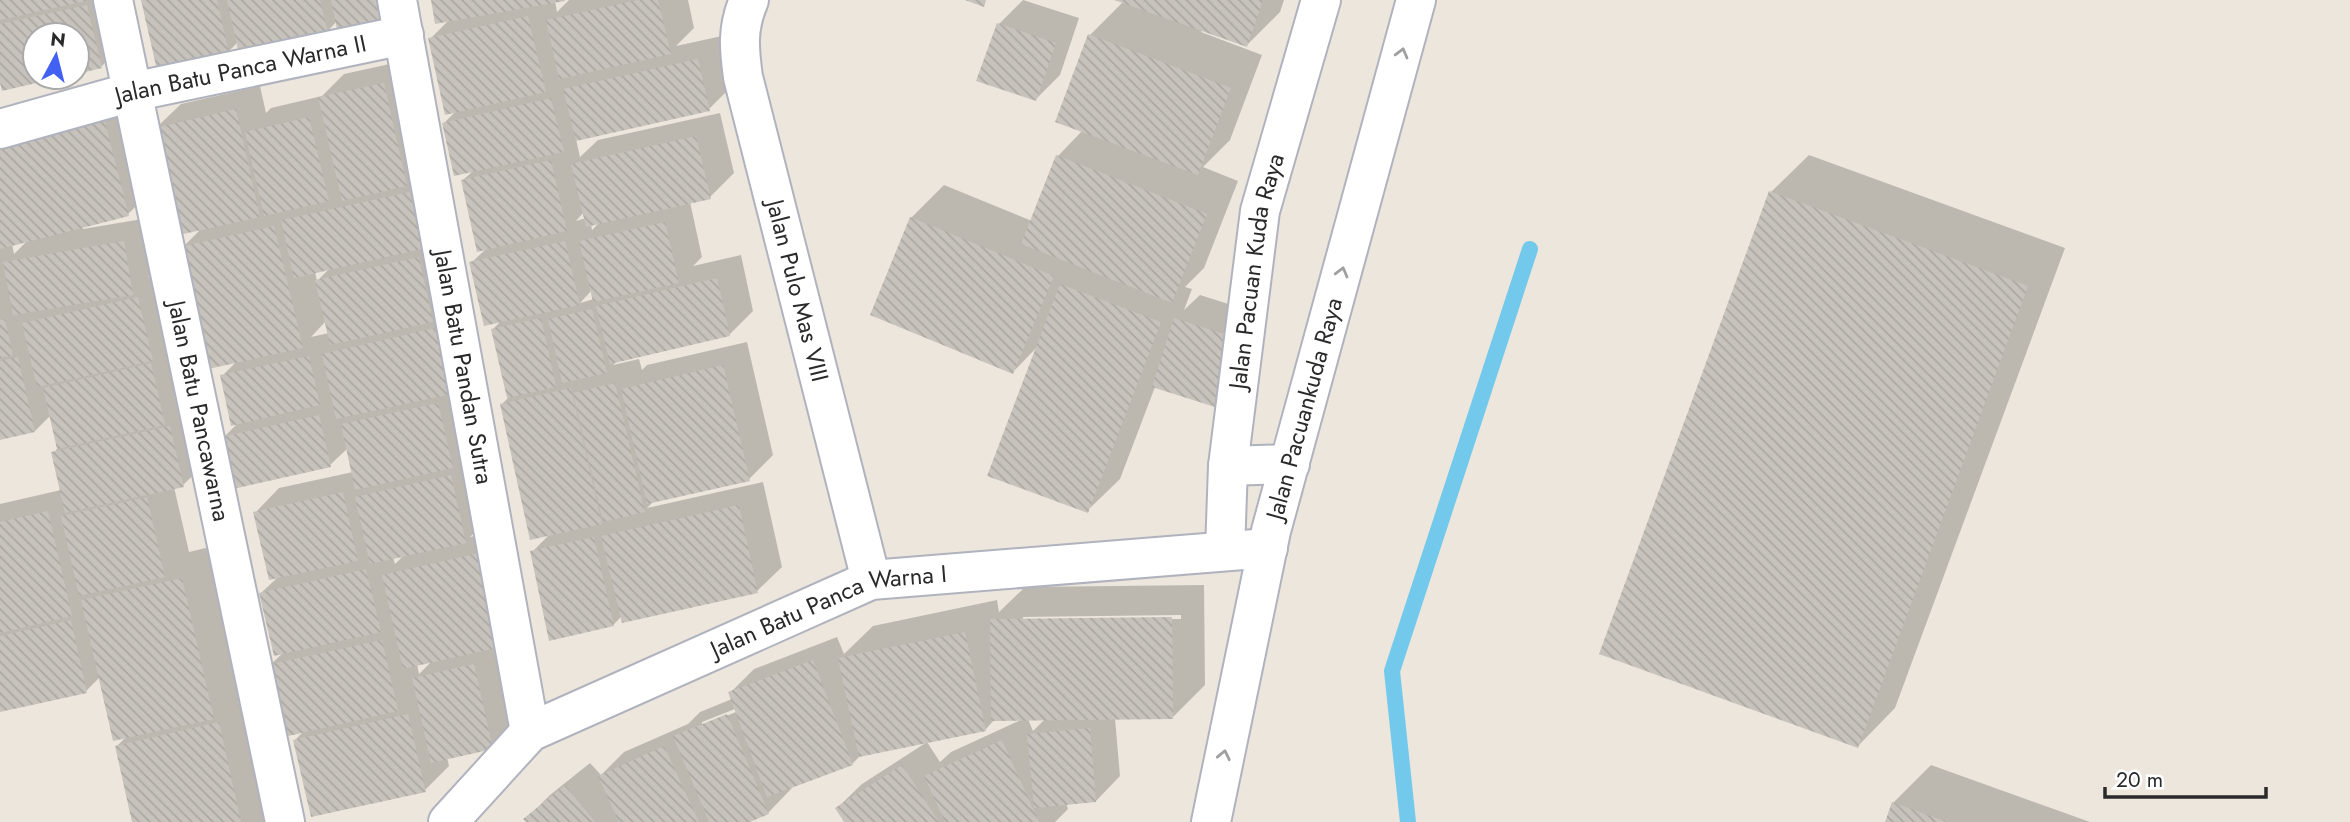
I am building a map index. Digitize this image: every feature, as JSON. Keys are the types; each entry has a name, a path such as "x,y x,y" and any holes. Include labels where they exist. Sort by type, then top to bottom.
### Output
{"street":[{"name":"Jalan Batu Pancawarna","path":"113,0 285,822"},
{"name":"Jalan Pulo Mas VIII","path":"748,0 738,42 743,77 871,580"},
{"name":"Jalan Pacuan Kuda Raya","path":"1225,551 1228,466 1259,211 1321,0"},
{"name":"Jalan Pacuankuda Raya","path":"1211,822 1268,548 1416,0"},
{"name":"Jalan Batu Panca Warna II","path":"0,129 400,18"},
{"name":"Jalan Batu Pandan Sutra","path":"400,18 530,732"},
{"path":"1228,466 1290,464"},
{"name":"Jalan Batu Panca Warna I","path":"448,822 530,732 871,580 1268,548"}],"building":[{"path":"0,0 86,0 86,1 0,20"},
{"path":"141,0 217,0 229,53 157,70"},
{"path":"227,0 320,0 328,33 239,54"},
{"path":"331,0 389,0 395,23 338,34"},
{"path":"431,0 565,0 565,1 435,24"},
{"path":"638,0 658,0 671,54 559,79 546,20"},
{"path":"965,0 986,0 984,7"},
{"path":"1114,0 1263,0 1247,47"},
{"path":"87,5 91,21 21,21 21,87 2,91 0,24"},
{"path":"528,16 546,92 445,115 428,38"},
{"path":"91,22 102,68 91,71"},
{"path":"997,23 1056,43 1036,101 976,81"},
{"path":"1088,34 1231,88 1198,175 1055,122"},
{"path":"698,59 710,111 576,141 563,89"},
{"path":"384,83 407,186 342,201 318,97"},
{"path":"551,98 564,152 454,176 442,123"},
{"path":"236,109 260,217 179,235 155,128"},
{"path":"102,110 129,216 0,249 0,135"},
{"path":"309,117 329,201 264,216 245,132"},
{"path":"696,136 711,199 586,227 571,164"},
{"path":"1056,155 1207,214 1172,303 1021,244"},
{"path":"551,160 567,231 477,252 461,180"},
{"path":"1769,191 2028,286 1858,748 1599,654"},
{"path":"410,192 422,249 294,278 281,220"},
{"path":"910,217 1054,276 1013,374 870,315"},
{"path":"665,222 679,283 593,302 579,241"},
{"path":"274,226 303,348 208,369 180,247"},
{"path":"124,241 133,295 13,315 3,262"},
{"path":"565,241 580,305 484,326 469,262"},
{"path":"419,257 433,322 330,345 315,280"},
{"path":"717,278 730,336 610,364 596,306"},
{"path":"1060,284 1161,322 1088,513 987,476"},
{"path":"138,297 153,361 37,387 22,323"},
{"path":"592,309 607,373 562,383 548,319"},
{"path":"541,318 556,387 507,398 491,329"},
{"path":"1174,318 1240,339 1218,408 1152,387"},
{"path":"5,319 13,355 0,358 0,320"},
{"path":"435,328 451,394 336,419 322,354"},
{"path":"309,356 320,405 231,426 220,375"},
{"path":"18,357 35,432 0,440 0,361"},
{"path":"151,363 165,425 57,449 43,388"},
{"path":"723,365 750,481 647,504 621,389"},
{"path":"615,383 645,512 603,522 573,393"},
{"path":"571,388 602,524 530,540 500,404"},
{"path":"438,403 453,468 355,490 341,424"},
{"path":"319,415 331,467 233,489 221,437"},
{"path":"170,426 184,487 65,513 51,452"},
{"path":"451,475 466,543 370,564 355,497"},
{"path":"343,492 358,561 269,580 253,512"},
{"path":"147,497 165,577 79,596 61,516"},
{"path":"739,505 758,593 622,623 601,536"},
{"path":"48,511 72,616 0,633 0,522"},
{"path":"594,537 614,626 549,641 530,551"},
{"path":"483,552 505,646 403,669 382,575"},
{"path":"366,569 381,632 274,656 259,593"},
{"path":"182,578 214,719 113,741 81,600"},
{"path":"1172,617 1173,719 991,721 990,619"},
{"path":"71,620 87,693 0,712 0,636"},
{"path":"965,632 986,731 859,757 838,658"},
{"path":"382,640 398,711 284,737 267,665"},
{"path":"813,660 853,765 767,797 728,692"},
{"path":"474,664 493,749 431,763 412,678"},
{"path":"408,714 426,792 311,817 293,740"},
{"path":"727,714 769,814 750,822 709,822 673,736"},
{"path":"219,722 241,822 132,822 115,746"},
{"path":"1090,728 1096,802 1034,808 1027,734"},
{"path":"1002,740 1039,822 945,822 924,776"},
{"path":"664,746 699,822 619,822 598,776"},
{"path":"902,765 939,822 844,822 835,808"},
{"path":"565,785 595,822 526,822 523,819"},
{"path":"1892,802 1947,822 1885,822"}],"waterway":[{"path":"1408,822 1392,671 1530,249"}]}
